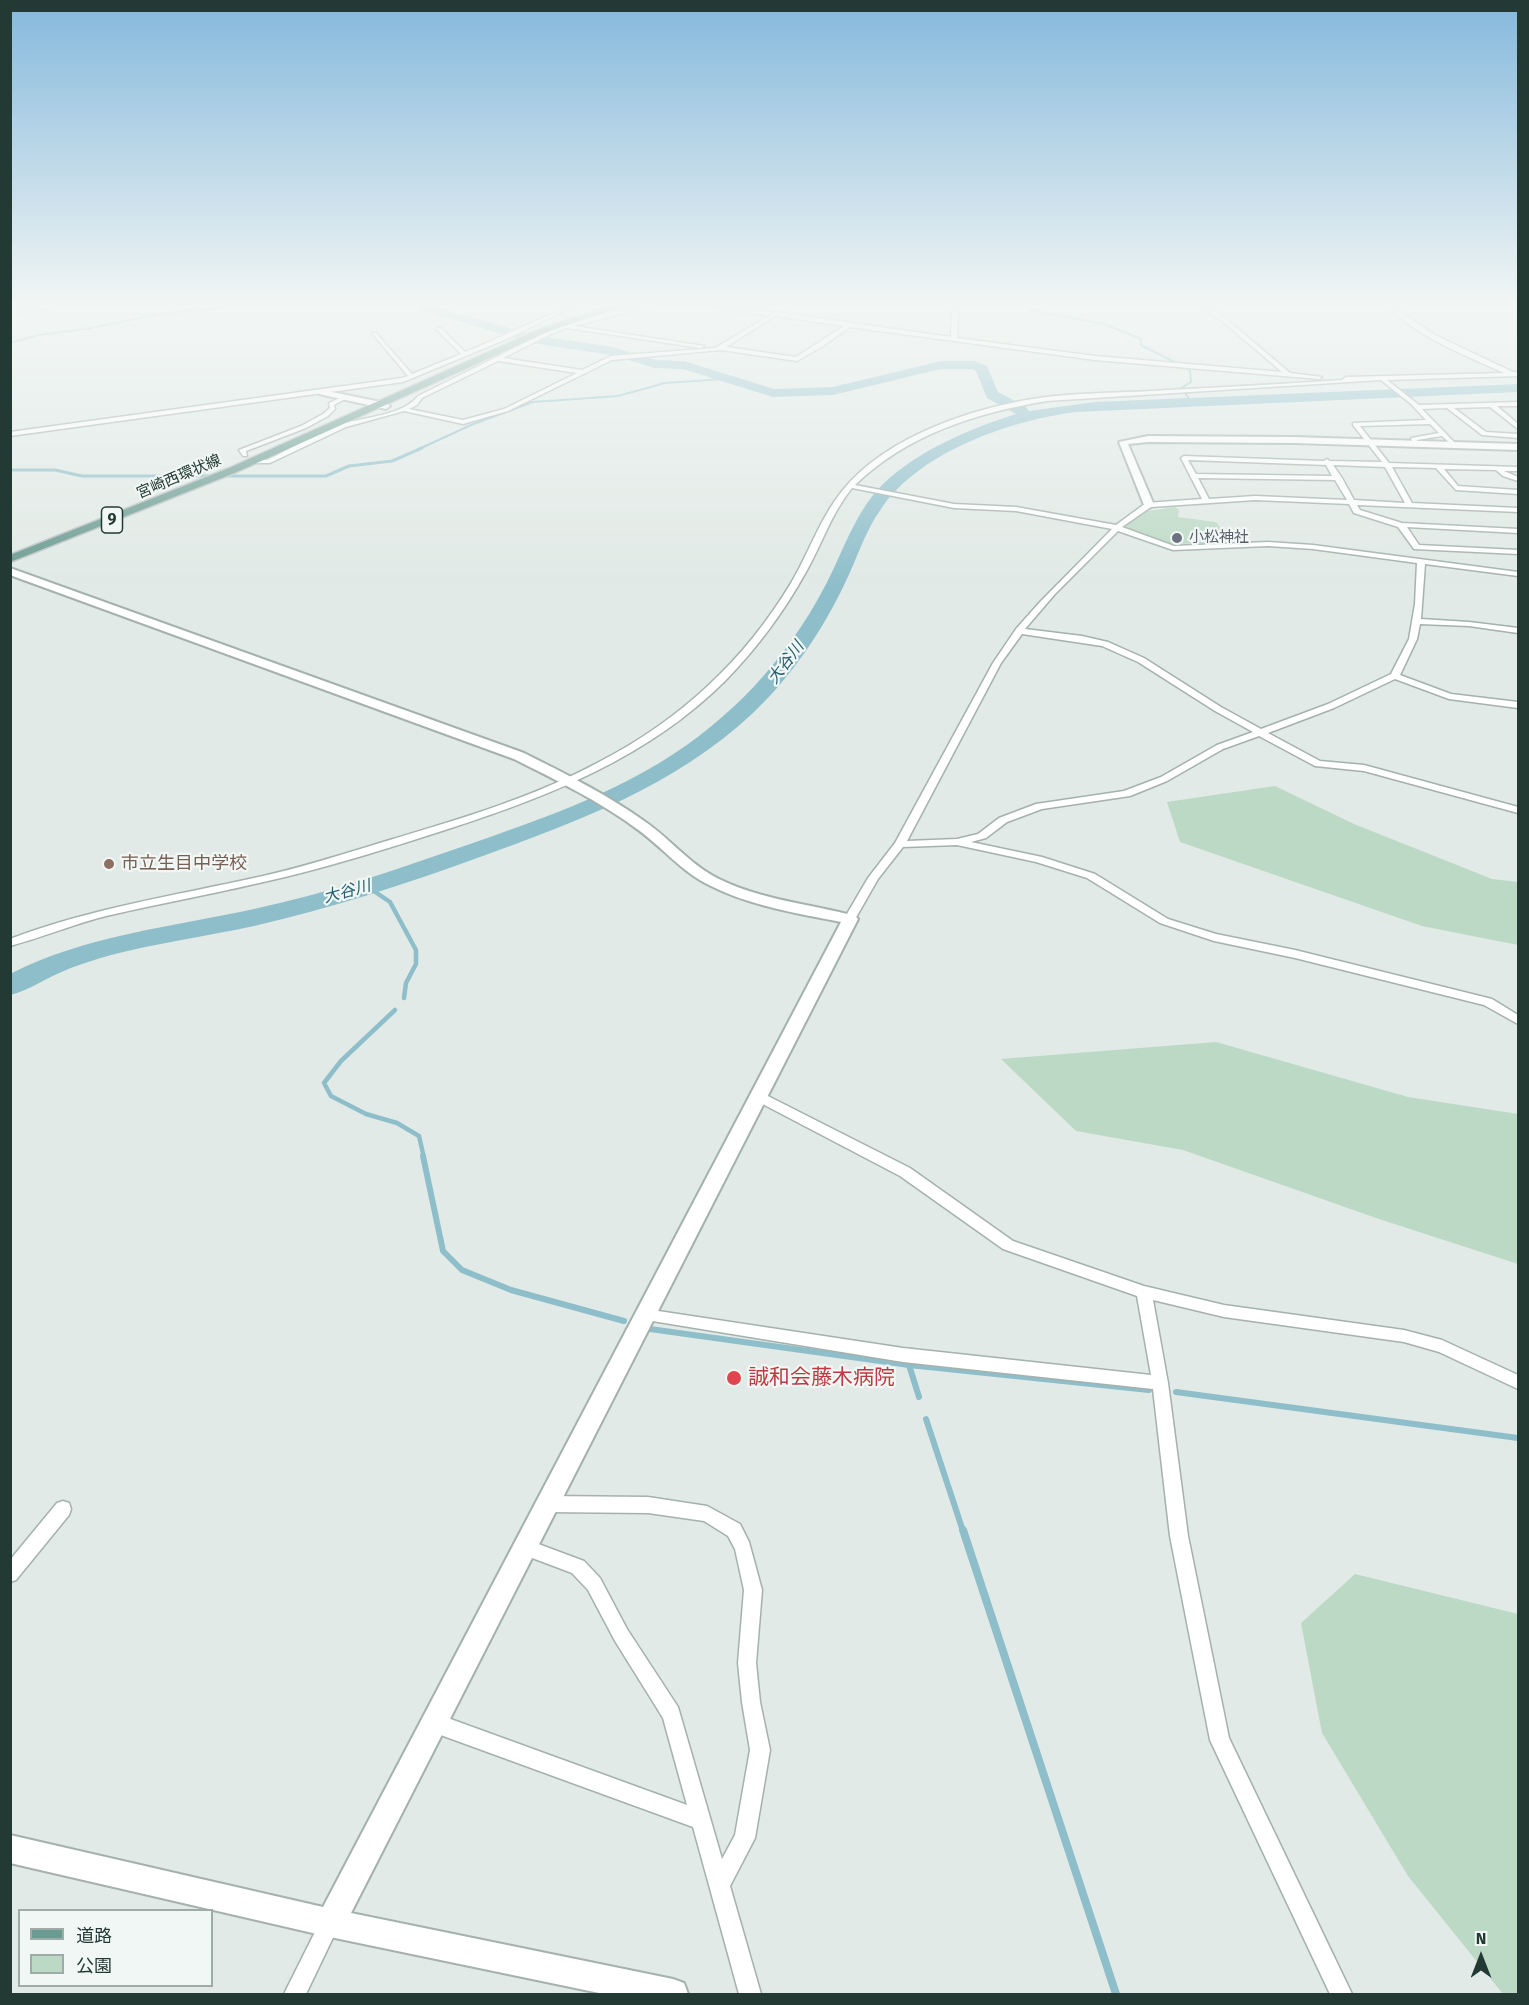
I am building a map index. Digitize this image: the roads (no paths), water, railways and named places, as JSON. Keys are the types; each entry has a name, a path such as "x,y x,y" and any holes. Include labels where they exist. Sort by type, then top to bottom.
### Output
{"main road":[{"name":"宮崎西環状線","path":"10,559 389,399"},
{"name":"宮崎西環状線","path":"10,552 189,479 233,470 249,458"}],"street":[{"path":"10,434 272,399"},
{"path":"343,399 331,404 333,408 316,420 242,450 249,458 268,462 344,426 403,410 415,404 419,399"},
{"path":"353,399 463,422 506,410 529,399"},
{"path":"10,943 65,923 260,879 371,850 572,783 653,735 699,701 724,678 772,623 804,569 831,513 852,486 898,449 956,420 999,407 1060,399"},
{"path":"1408,399 1454,444"},
{"path":"1415,405 1449,407 1518,404"},
{"path":"1492,405 1518,427"},
{"path":"1449,407 1484,434 1518,436"},
{"path":"1409,504 1386,463 1355,424 1431,422"},
{"path":"1415,443 1413,439 1444,434"},
{"path":"1149,505 1123,442 1148,439 1518,447"},
{"path":"1206,500 1184,459 1327,461 1518,469"},
{"path":"1327,461 1357,511 1401,525 1517,533"},
{"path":"1437,465 1456,488 1518,492"},
{"path":"1498,468 1505,476 1518,479"},
{"path":"1194,476 1339,478"},
{"path":"852,486 954,506 1033,510 1114,527 1173,548 1268,544 1421,560 1518,574"},
{"path":"295,1995 546,1504 850,919 873,878 900,844 998,663 1019,632 1114,527 1149,505 1255,498 1518,510"},
{"path":"1401,525 1417,547 1518,552"},
{"path":"900,844 957,842 982,836 1003,820 1040,806 1109,798 1146,787 1220,747 1331,706 1395,676 1413,639 1421,560"},
{"path":"10,571 519,756 572,783 641,825 720,885 784,906 850,919"},
{"path":"1416,621 1469,624 1518,631"},
{"path":"1019,632 1105,644 1141,660 1218,709 1262,731 1318,764 1364,768 1518,810"},
{"path":"1395,676 1449,696 1518,705"},
{"path":"957,842 1038,859 1091,876 1164,921 1214,937 1295,954 1488,1002 1518,1020"},
{"path":"758,1096 905,1172 1008,1245 1144,1292 1224,1311 1404,1336 1442,1346 1518,1382"},
{"path":"1144,1292 1160,1383 1179,1536 1220,1740 1341,1995"},
{"path":"645,1315 903,1355 1160,1383"},
{"path":"546,1504 648,1506 707,1514 734,1530 742,1548 753,1590 747,1663 751,1702 760,1750 745,1838 718,1885"},
{"path":"10,1574 63,1509"},
{"path":"525,1547 578,1567 594,1584 621,1635 671,1714 750,1995"},
{"path":"434,1723 700,1820"},
{"path":"10,1849 330,1923 673,1995"}],"waterway":[{"path":"419,449 471,425 533,402 582,399"},
{"path":"999,399 1020,409 1024,416"},
{"name":"大谷川","path":"10,986 57,963 106,948 257,917 373,885 459,856 601,803 638,785 698,748 725,727 772,681 812,626 836,584 869,513 888,489 922,462 984,430 1040,413 1076,408 1251,399"},
{"path":"222,476 326,476 349,466 392,461 422,448"},
{"path":"10,470 55,470 82,476 214,476"},
{"path":"368,887 390,902 416,950 416,964 406,983 404,998"},
{"path":"395,1010 341,1061 324,1083 331,1096 366,1114 397,1123 419,1136 424,1158"},
{"path":"423,1156 443,1251 462,1270 511,1290 624,1321"},
{"path":"650,1329 909,1365"},
{"path":"909,1365 1149,1390"},
{"path":"909,1365 919,1397"},
{"path":"1176,1392 1518,1438"},
{"path":"926,1419 963,1531"},
{"path":"963,1530 1116,1994"}],"place":[{"name":"小松神社","path":"1177,538"},
{"name":"市立生目中学校","path":"109,864"},
{"name":"誠和会藤木病院","path":"734,1378"}]}
